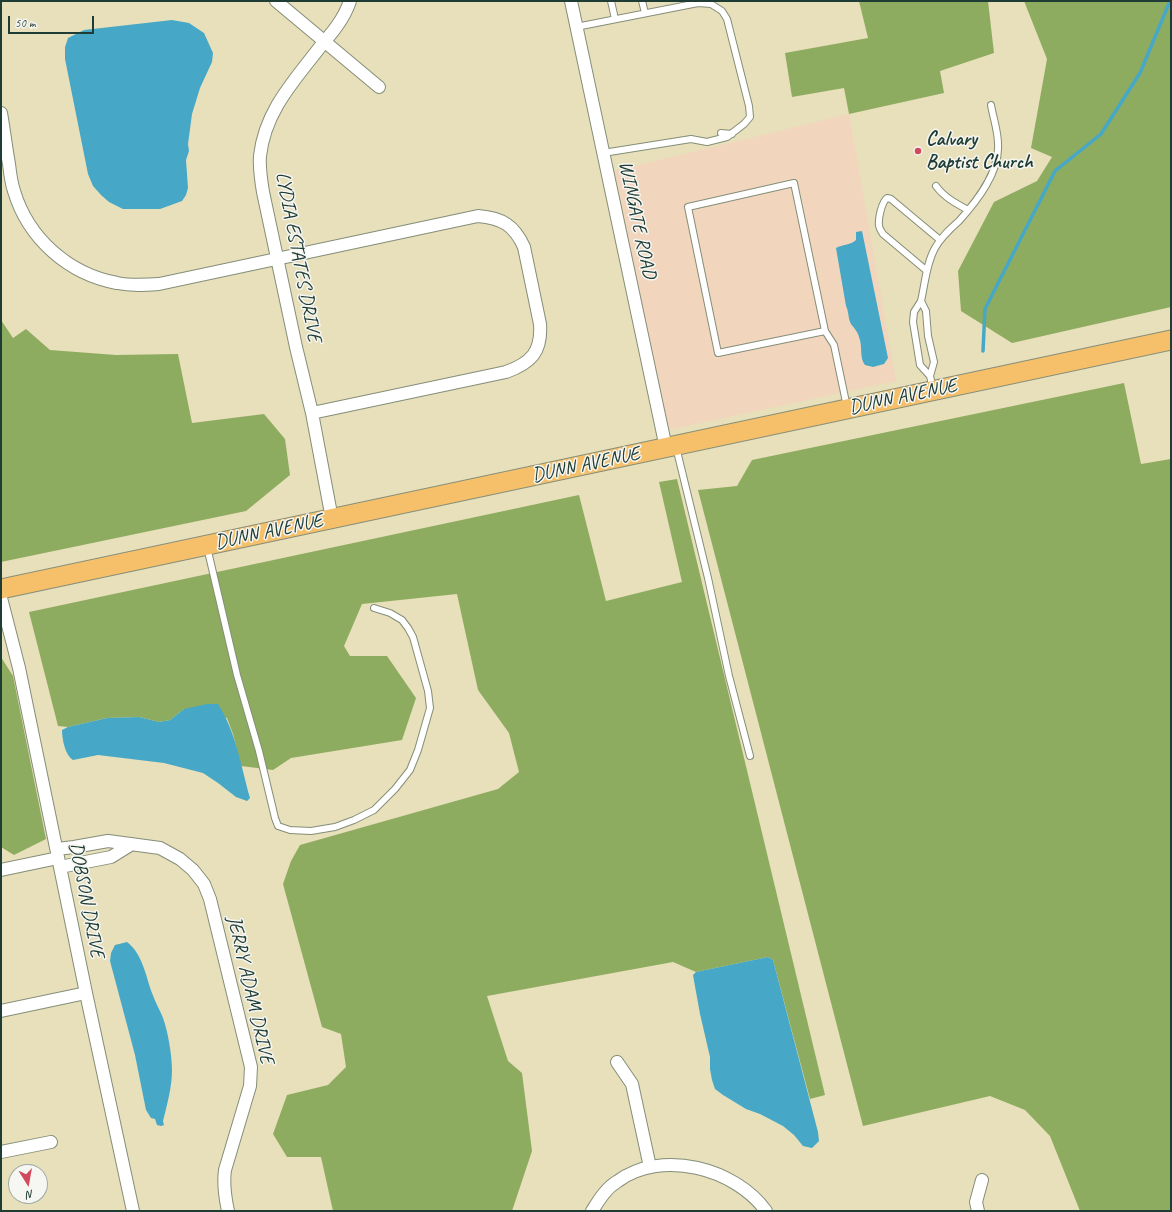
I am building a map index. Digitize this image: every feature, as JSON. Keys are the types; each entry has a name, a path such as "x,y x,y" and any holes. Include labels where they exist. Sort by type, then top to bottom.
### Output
{"main road":[{"name":"DUNN AVENUE","path":"1,589 848,408 932,383 1171,340"}],"street":[{"path":"276,1 379,87"},
{"name":"LYDIA ESTATES DRIVE","path":"332,518 312,413 263,192 260,175 260,156 271,115 280,98 339,23 350,1"},
{"name":"WINGATE ROAD","path":"571,1 671,447"},
{"path":"1,113 13,189 18,204 28,224 57,256 87,274 103,280 117,283 146,285 160,284 478,216 491,217 511,226 519,236 524,247 540,324 541,337 530,360 519,367 506,372 312,413"},
{"name":"DOBSON DRIVE","path":"1,598 19,668 86,993 133,1211"},
{"name":"JERRY ADAM DRIVE","path":"58,858 108,841 160,848 180,859 193,870 204,884 210,899 251,1067 250,1086 225,1170 223,1182 228,1211"},
{"path":"1,870 58,858 112,857 132,844"},
{"path":"1,1010 86,993"},
{"path":"616,1062 632,1084 650,1167"},
{"path":"1,1152 51,1142"},
{"path":"592,1211 602,1196 617,1181 632,1172 664,1165 690,1166 712,1171 734,1182 752,1196 766,1211"},
{"path":"978,1211 976,1202 982,1180"}],"lane":[{"path":"611,1 615,19"},
{"path":"642,1 645,13"},
{"path":"576,27 645,13 677,4 711,4 722,11 727,19 749,106 750,117 744,124 727,137 708,142 691,139 604,153"},
{"path":"932,383 920,365 913,322 914,312 921,301 930,258 940,240 976,201 988,181 994,167 998,154 998,142 991,104"},
{"path":"721,133 732,134"},
{"path":"694,140 704,137"},
{"path":"825,331 718,353 688,207 794,183 825,331 834,345 848,408"},
{"path":"936,186 942,194 968,210"},
{"path":"927,271 880,230 879,219 884,200 891,198 940,240"},
{"path":"921,301 926,311 928,336 934,362 932,383"},
{"path":"671,447 708,578 729,676 750,756"},
{"path":"206,546 235,668 259,751 278,826 290,830 311,831 335,827 354,820 374,810 395,789 410,770 418,750 430,708 428,691 413,637 408,628 402,620 390,613 374,608"}],"shaded area":[{"path":"849,114 896,381 668,430 614,171"}],"green space":[{"path":"859,1 988,1 994,53 940,71 944,93 849,114 844,88 792,97 785,53 868,38"},
{"path":"1024,1 1171,1 1171,307 1012,343 961,311 958,271 994,202 1037,181 1052,157 1031,148 1047,59"},
{"path":"1,320 13,338 26,329 50,350 116,355 178,354 192,423 264,414 285,439 290,475 246,511 1,562"},
{"path":"1124,383 1141,464 1171,459 1171,1211 1080,1211 1050,1136 1025,1110 990,1096 863,1126 698,490 737,486 752,460"},
{"path":"677,479 825,1095 810,1099 773,960 768,957 696,972 673,962 487,996 508,1061 522,1073 532,1151 512,1211 333,1211 321,1157 287,1157 273,1134 287,1095 328,1085 346,1067 341,1034 322,1027 283,884 291,861 300,845 498,789 519,772 509,733 478,690 457,594 362,604 344,646 350,656 387,656 416,698 402,740 291,758 273,770 241,766 233,734 227,718 184,709 170,720 159,722 139,717 107,718 68,727 58,726 29,612 579,495 606,601 682,582 659,482"},
{"path":"1,657 13,676 46,839 14,855 1,847"}],"water":[{"path":"172,20 189,23 204,33 213,53 212,62 200,88 192,114 188,144 189,151 186,160 188,188 182,201 160,209 123,209 109,202 101,195 93,186 88,174 65,59 65,47 68,38 84,30"},
{"path":"862,231 888,358 884,364 873,367 865,365 863,362 858,335 849,320 836,248 853,242 856,240 856,232"},
{"path":"207,704 218,704 234,738 250,798 247,801 236,797 203,773 164,763 98,755 73,760 70,758 64,746 62,730 68,727 107,718 139,717 159,722 170,720 184,709"},
{"path":"127,942 140,958 167,1030 172,1064 172,1076 163,1121 164,1125 161,1126 157,1125 155,1119 151,1118 146,1110 135,1055 110,961 111,953 115,945"},
{"path":"768,957 773,960 818,1132 819,1141 812,1148 803,1146 794,1135 783,1126 760,1114 746,1109 723,1095 715,1089 712,1080 710,1057 693,975 696,972"}],"waterway":[{"path":"983,351 985,309 1055,171 1101,134 1140,73 1170,1"}],"place":[{"name":"Calvary Baptist Church","path":"918,151"}]}
